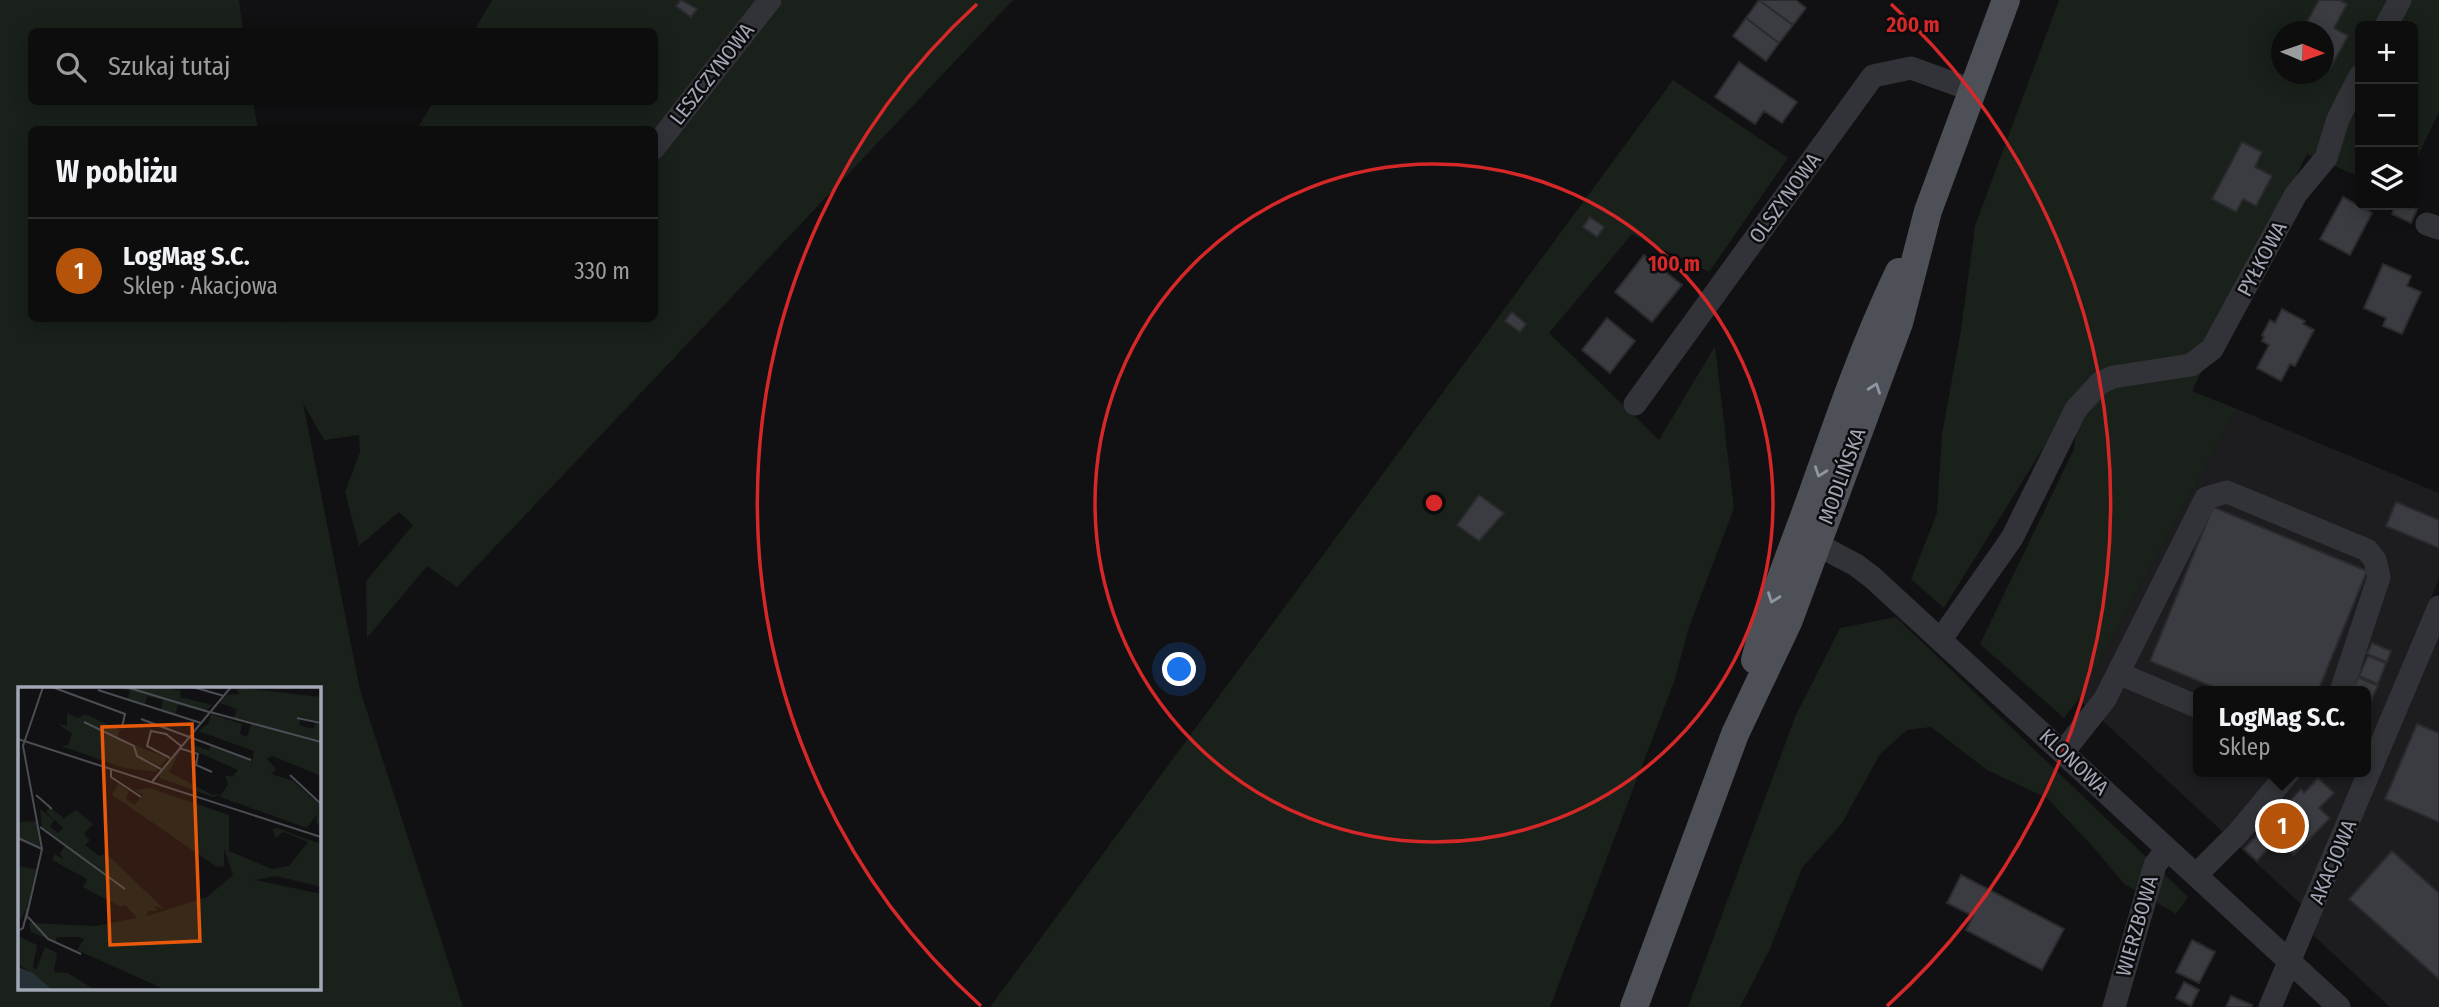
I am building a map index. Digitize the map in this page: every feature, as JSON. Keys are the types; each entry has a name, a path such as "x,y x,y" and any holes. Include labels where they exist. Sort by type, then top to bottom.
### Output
{"main road":[{"name":"MODLIŃSKA","path":"1634,1007 1735,734 1789,620 1807,539 1878,316 1928,211 2006,0"}],"street":[{"name":"LESZCZYNOWA","path":"658,143 770,0"},
{"path":"2389,21 2400,0"},
{"name":"OLSZYNOWA","path":"1635,404 1873,76 1890,70 1911,68 1972,90"},
{"name":"PYŁKOWA","path":"1941,639 2012,538 2076,409 2099,383 2113,377 2191,365 2212,349 2296,194 2326,158 2339,118 2356,84"},
{"path":"2063,752 2098,708 2118,673 2206,498 2227,492 2367,550 2375,560 2379,577 2343,686"},
{"name":"KLONOWA","path":"1807,539 1856,565 1941,639 2339,1007"},
{"name":"AKACJOWA","path":"2371,767 2439,607"},
{"path":"2118,673 2193,705"},
{"path":"2196,875 2238,833 2285,777"},
{"name":"AKACJOWA","path":"2270,1007 2367,777"},
{"name":"WIERZBOWA","path":"2115,1007 2155,865 2167,849"}],"shaded area":[{"path":"0,0 239,0 243,28 28,28 28,105 254,105 257,126 28,126 28,322 286,323 658,322 658,126 419,126 431,105 658,105 658,28 476,28 492,0 1013,0 457,587 427,566 367,638 366,581 413,525 399,512 359,546 345,492 360,452 359,435 324,440 303,403 360,690 463,1007 0,1007"},
{"path":"2059,0 2439,0 2439,112 2418,156 2418,21 2355,21 2355,175 2307,154 2192,391 2237,409 2079,699 2064,718 1980,644 2074,449 2081,387 1944,608 1911,579 1937,513 1942,434 1961,330 1975,226"},
{"path":"1673,80 1788,158 1709,272 1632,234 1549,333 1659,440 1715,346 1734,508 1689,627 1674,682 1550,1007 990,1007"},
{"path":"2237,409 2439,493 2439,579 2371,742 2371,686 2193,686 2193,777 2357,777 2303,906 2079,699"},
{"path":"1896,617 2188,897 2176,914 2124,884 2047,798 1987,770 1931,727 1907,730 1880,754 1842,823 1802,868 1769,951 1740,1007 1688,1007 1795,717 1840,628"},
{"path":"2439,636 2439,1007 2390,1007 2313,935"}],"building":[{"path":"681,0 697,9 691,17 676,6"},
{"path":"1759,0 1796,0 1806,8 1793,25"},
{"path":"1759,0 1793,25 1779,43 1746,18"},
{"path":"2319,0 2339,0 2347,4 2334,28 2334,21 2307,21"},
{"path":"1746,18 1779,43 1766,61 1733,36"},
{"path":"2334,28 2348,36 2334,62"},
{"path":"1739,62 1797,102 1782,123 1764,111 1755,124 1715,97"},
{"path":"2242,142 2262,152 2255,167 2272,176 2256,206 2243,199 2236,212 2212,199"},
{"path":"2343,197 2355,204 2355,210 2372,213 2350,255 2320,239"},
{"path":"2394,210 2417,210 2411,223 2392,214"},
{"path":"1590,217 1604,227 1597,237 1583,227"},
{"path":"1644,255 1682,285 1652,322 1615,292"},
{"path":"2383,264 2411,276 2407,286 2421,292 2402,334 2383,326 2386,318 2364,308"},
{"path":"2282,309 2305,321 2303,324 2314,330 2295,366 2290,364 2281,381 2257,368 2269,345 2262,341 2262,335 2270,320 2275,323"},
{"path":"1512,312 1526,324 1520,332 1505,321"},
{"path":"1607,318 1635,341 1610,373 1582,350"},
{"path":"1479,495 1504,513 1479,541 1457,525"},
{"path":"2396,502 2439,520 2439,548 2386,526"},
{"path":"2213,507 2367,571 2320,686 2211,686 2150,661"},
{"path":"2372,643 2391,651 2387,662 2367,654"},
{"path":"2368,656 2386,663 2378,684 2359,676"},
{"path":"2358,677 2378,686 2371,701 2371,686 2354,686"},
{"path":"2417,724 2439,733 2439,822 2385,799"},
{"path":"2318,778 2334,793 2319,808 2330,818 2294,855 2265,827 2273,819 2277,823 2282,816 2279,812 2301,789 2304,793"},
{"path":"2258,834 2270,846 2257,861 2244,849"},
{"path":"2392,851 2439,893 2439,979 2349,899"},
{"path":"1961,875 2064,929 2042,970 1966,930 1973,916 1947,903"},
{"path":"2192,940 2215,952 2199,983 2176,972"},
{"path":"2184,982 2199,990 2191,1006 2176,998"},
{"path":"2231,996 2252,1005 2226,1007"}],"place":[{"name":"LogMag S.C.","path":"2282,826"}]}
